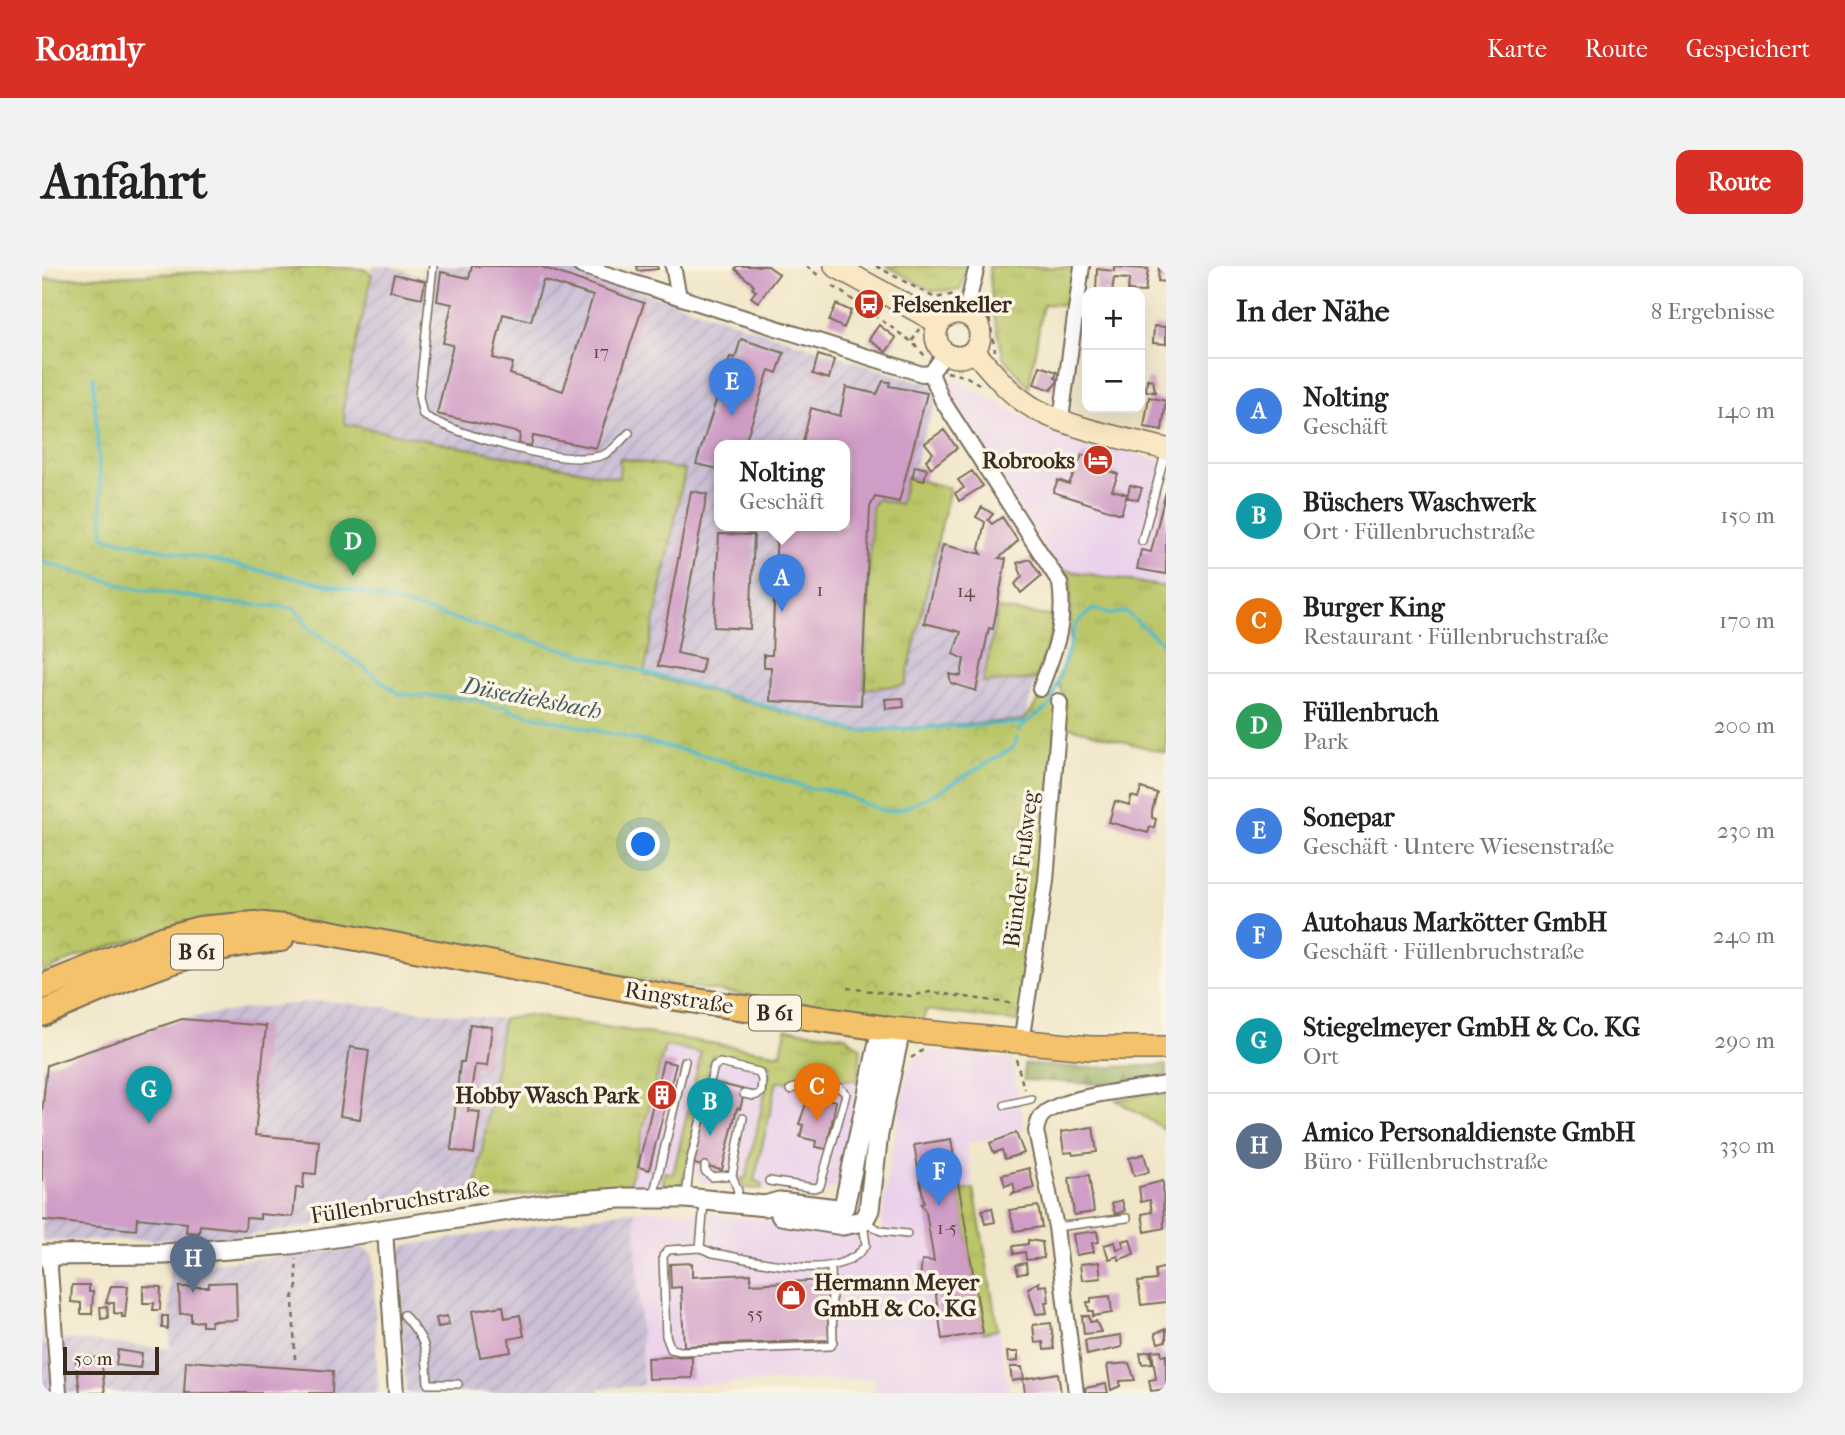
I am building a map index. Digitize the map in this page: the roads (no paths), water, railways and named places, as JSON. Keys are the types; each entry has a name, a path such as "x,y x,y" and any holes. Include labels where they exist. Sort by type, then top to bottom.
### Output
{"highway":[{"name":"Ringstraße","path":"42,987 135,949 199,929 255,924 286,926 669,997 891,1029"},
{"name":"Ringstraße","path":"42,1014 176,959 216,948 253,940 292,938 362,941"}],"main road":[{"path":"835,266 939,323"},
{"path":"968,307 980,335 974,351 938,364 936,340 939,323 946,316 968,307"},
{"path":"974,351 1012,392 1036,409 1061,419 1166,449"},
{"name":"Ringstraße","path":"891,1029 1018,1050 1166,1048"}],"street":[{"path":"581,266 922,374 938,364 942,400 1060,583 1064,611 1058,642 1040,689"},
{"path":"673,266 679,298"},
{"path":"968,307 977,266"},
{"path":"1061,419 1082,266"},
{"name":"Bünder Fußweg","path":"1018,1050 1046,881 1060,703 1058,701"},
{"path":"891,1029 869,1210 863,1221 844,1207 891,1029"},
{"path":"1076,1393 1056,1227 1036,1131 1039,1120 1045,1112 1070,1103 1166,1084"},
{"name":"Füllenbruchstraße","path":"46,1255 165,1254 291,1244 554,1203 653,1198 695,1198 765,1206 779,1214 843,1225 863,1221"},
{"name":"Füllenbruchstraße","path":"765,1206 779,1202 837,1209 844,1207"},
{"path":"385,1230 396,1393"},
{"path":"46,1255 59,1393"}],"lane":[{"path":"433,266 419,397 423,415 510,446 580,459 607,453 629,433"},
{"path":"1142,541 1163,475 1166,449"},
{"path":"653,1198 685,1061"},
{"path":"701,1248 690,1163 714,1066 720,1063 759,1072 762,1080 761,1093 754,1096 744,1094"},
{"path":"769,1181 814,1188 820,1186 846,1094 841,1088 794,1087 790,1090"},
{"path":"1005,1105 1031,1099"},
{"path":"736,1202 738,1191 732,1175 743,1118"},
{"path":"705,1166 705,1171 712,1177 732,1175"},
{"path":"1056,1227 1127,1218"},
{"path":"863,1221 881,1231 906,1234"},
{"path":"831,1268 831,1346 680,1351 671,1349 666,1336 663,1256 668,1250 701,1248 713,1253 831,1268 856,1256 862,1250 866,1240 863,1221"},
{"path":"404,1315 420,1332 426,1344 428,1384 458,1384"}],"waterway":[{"path":"93,377 104,537 351,590 856,731 1025,723"},
{"name":"Düsedieksbach","path":"42,562 130,587 229,603 293,608 304,618 307,626 399,694 476,699 495,708 506,706 513,711 707,756 811,789 841,794 888,811 913,804 949,785 1013,748 1017,738"},
{"name":"Düsedieksbach","path":"1019,731 1025,723 1050,706 1077,623 1093,609 1113,614 1126,612 1166,646"}],"place":[{"name":"Felsenkeller","path":"869,304"},
{"name":"Sonepar","path":"732,416"},
{"name":"Robrooks","path":"1098,460"},
{"name":"Füllenbruch","path":"353,576"},
{"name":"Nolting","path":"782,612"},
{"name":"Hobby Wasch Park","path":"662,1095"},
{"name":"Burger King","path":"817,1121"},
{"name":"Stiegelmeyer GmbH & Co. KG","path":"149,1124"},
{"name":"Büschers Waschwerk","path":"710,1136"},
{"name":"Autohaus Markötter GmbH","path":"939,1206"},
{"name":"Amico Personaldienste GmbH","path":"193,1293"},
{"name":"Hermann Meyer GmbH & Co. KG","path":"791,1295"}]}
